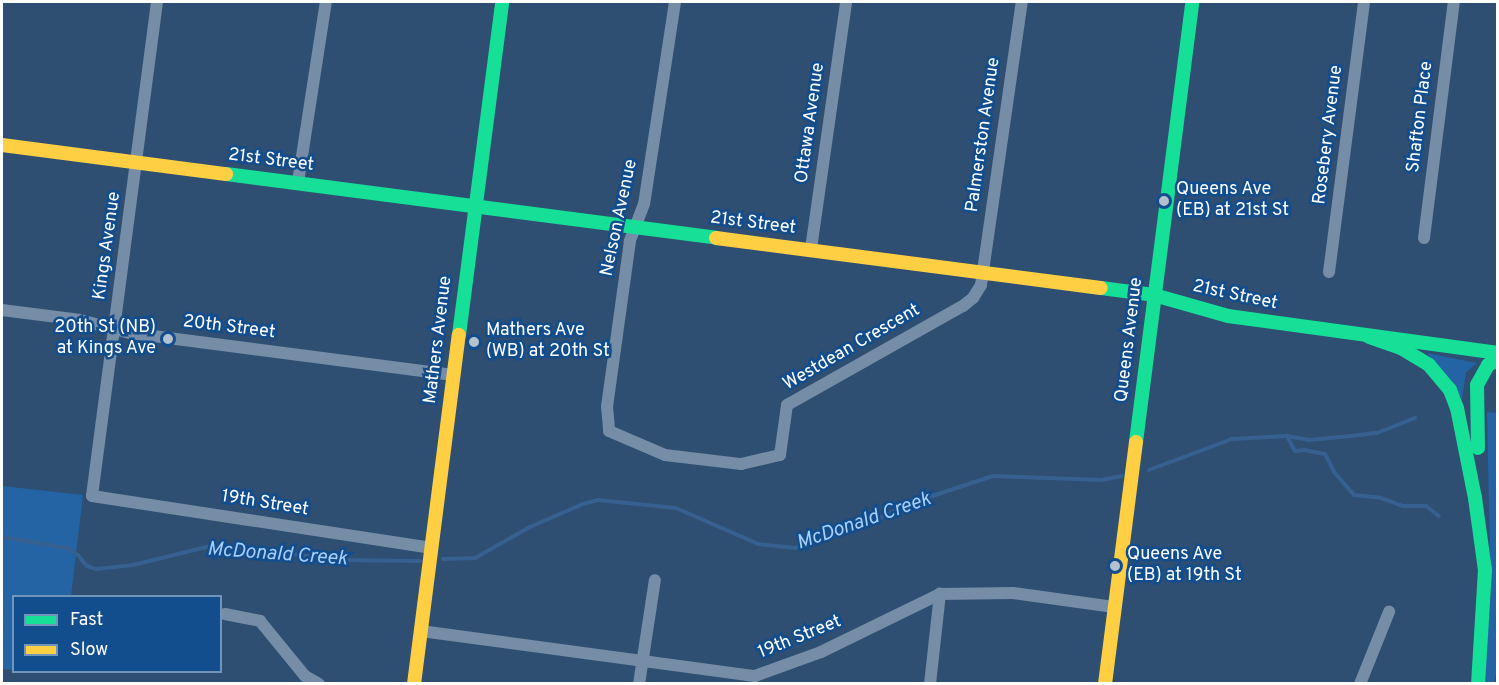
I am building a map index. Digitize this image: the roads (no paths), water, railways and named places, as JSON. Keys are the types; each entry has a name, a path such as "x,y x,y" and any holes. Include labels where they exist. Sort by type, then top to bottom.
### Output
{"main road":[{"name":"Mathers Avenue","path":"414,684 502,2"},
{"name":"Queens Avenue","path":"1105,684 1192,2"},
{"name":"21st Street","path":"2,145 1154,295 1228,316 1497,353"},
{"path":"1369,337 1415,356 1440,375 1450,390 1462,428 1485,570"},
{"path":"1478,684 1485,570 1476,400 1481,374 1488,365 1497,360"}],"street":[{"name":"Kings Avenue","path":"92,496 157,2"},
{"path":"298,182 326,2"},
{"name":"Nelson Avenue","path":"607,406 630,241 644,204 675,2"},
{"name":"Ottawa Avenue","path":"811,249 846,2"},
{"name":"Palmerston Avenue","path":"983,273 1022,2"},
{"name":"Rosebery Avenue","path":"1329,272 1364,2"},
{"name":"Shafton Place","path":"1424,238 1454,2"},
{"name":"Westdean Crescent","path":"607,406 609,431 665,455 741,464 780,455 787,405 963,306 973,298 981,285 983,273"},
{"name":"20th Street","path":"2,310 80,320 115,330 453,375"},
{"name":"19th Street","path":"92,496 432,548"},
{"path":"639,684 655,580"},
{"name":"19th Street","path":"421,631 754,676 822,652 940,594 1013,593 1114,607"},
{"path":"930,684 940,594"},
{"path":"1360,684 1389,612"},
{"path":"225,614 260,621 305,676 320,684"}],"waterway":[{"name":"McDonald Creek","path":"1149,470 1232,439 1287,436 1309,440 1351,436 1377,433 1415,418"},
{"path":"1288,438 1295,451 1304,450 1325,454 1334,472 1354,495 1381,498 1403,506 1426,506 1439,516"},
{"name":"McDonald Creek","path":"443,559 475,558 530,527 583,504 598,500 676,508 758,544 795,548 860,527 917,501 993,476 1101,480 1122,476"},
{"name":"McDonald Creek","path":"2,537 67,548 78,555 87,566 96,569 133,565 211,546 239,547 337,560 420,561"}],"place":[{"name":"Queens Ave (EB) at 21st St","path":"1164,201"},
{"name":"20th St (NB) at Kings Ave","path":"168,339"},
{"name":"Mathers Ave (WB) at 20th St","path":"474,342"},
{"name":"Queens Ave (EB) at 19th St","path":"1115,566"}]}
